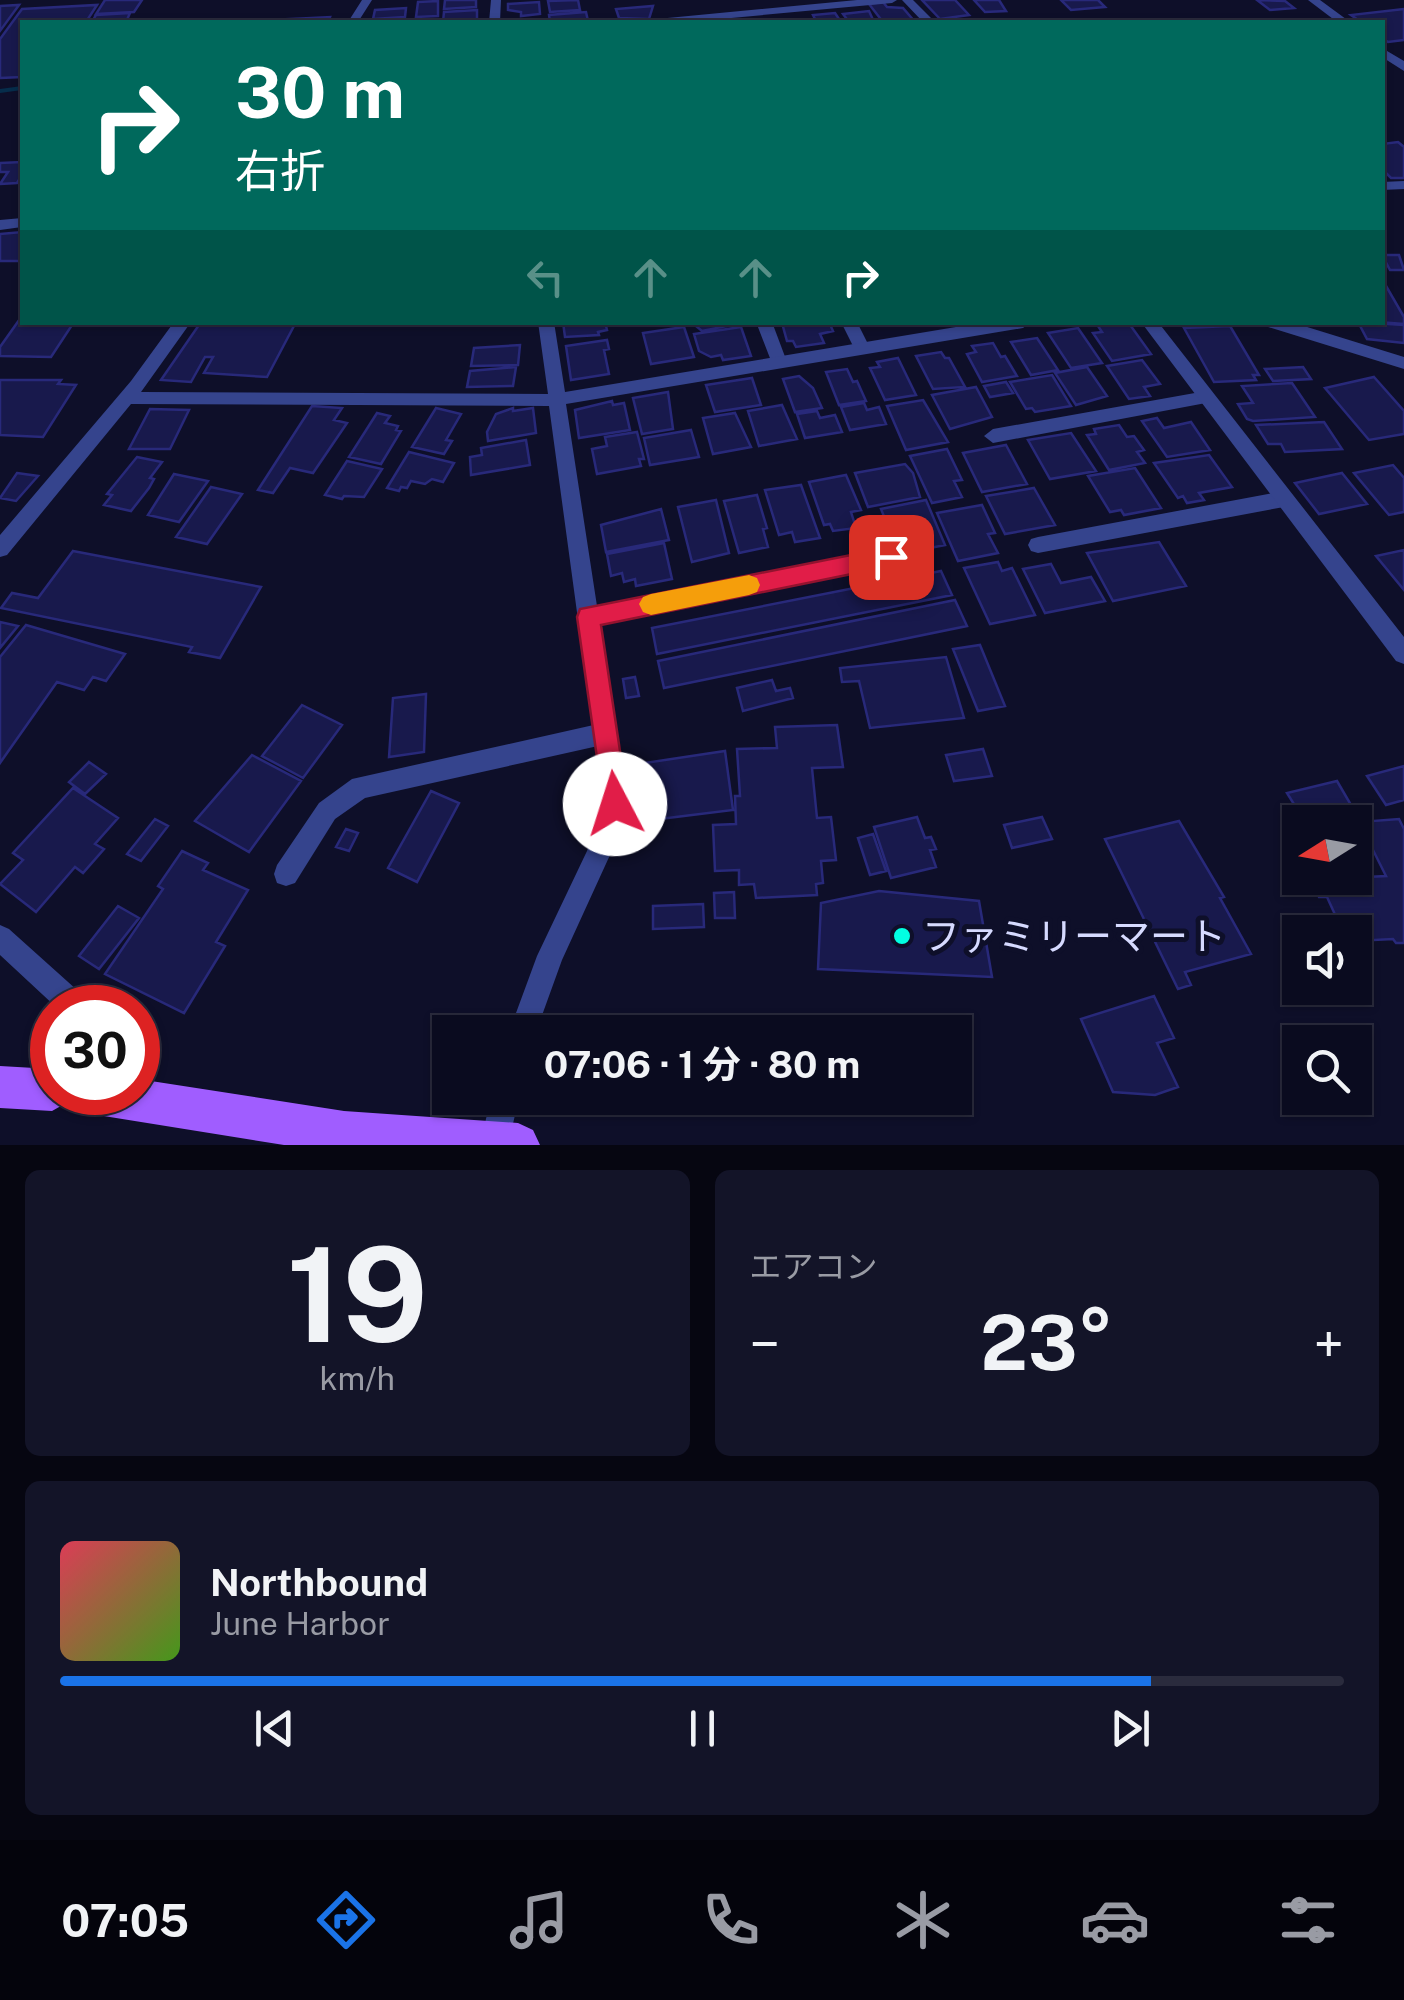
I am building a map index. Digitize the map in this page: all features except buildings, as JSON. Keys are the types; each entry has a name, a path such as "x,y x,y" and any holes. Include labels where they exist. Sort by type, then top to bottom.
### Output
{"main road":[{"path":"0,1087 30,1089"},
{"path":"160,1103 344,1133 506,1144"}],"street":[{"path":"678,20 892,0"},
{"path":"907,0 927,20"},
{"path":"1314,0 1341,20"},
{"path":"0,550 126,398 180,325"},
{"path":"530,1015 550,956 598,856 615,804 554,400 546,325"},
{"path":"765,325 779,362"},
{"path":"850,325 862,348"},
{"path":"126,398 554,400 1004,325"},
{"path":"1151,325 1404,654"},
{"path":"1281,325 1404,363"},
{"path":"993,436 1206,397"},
{"path":"1038,546 1284,499"},
{"path":"588,617 891,557"},
{"path":"286,874 327,811 360,787 607,733"},
{"path":"0,938 52,985"},
{"path":"505,1115 506,1144"}],"waterway":[{"path":"0,91 20,88"}],"slow traffic":[{"path":"651,604 749,585"}],"place":[{"name":"ファミリーマート","path":"902,936"}],"route":[{"path":"615,804 612,762 588,617 891,557"}]}
